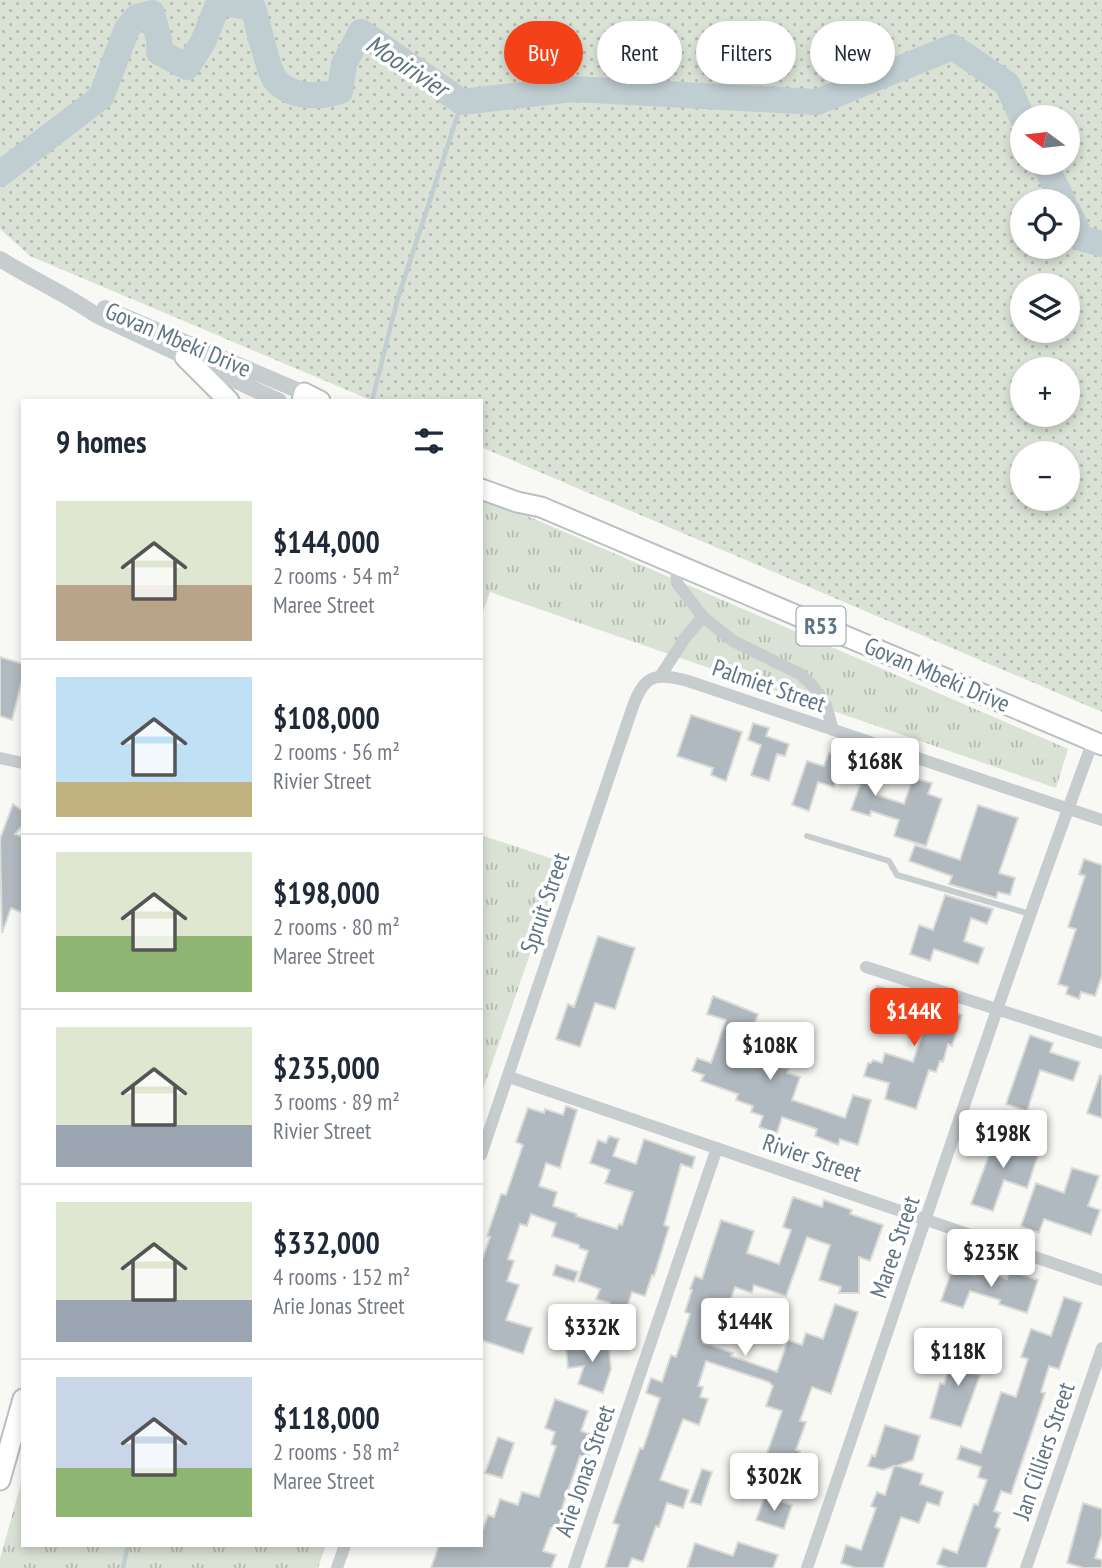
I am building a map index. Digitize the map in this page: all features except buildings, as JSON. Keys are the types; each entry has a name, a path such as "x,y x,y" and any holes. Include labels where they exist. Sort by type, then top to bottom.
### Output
{"main road":[{"path":"185,357 227,399"},
{"name":"Govan Mbeki Drive","path":"483,475 521,492 541,507"},
{"name":"Govan Mbeki Drive","path":"483,490 541,507 1097,743"},
{"path":"0,1480 21,1406"}],"street":[{"name":"Govan Mbeki Drive","path":"0,259 73,299 96,316 275,399"},
{"name":"Govan Mbeki Drive","path":"73,299 98,305 309,398"},
{"path":"676,565 677,583 703,618 733,641 800,674 812,685 826,705 833,730"},
{"name":"Spruit Street","path":"483,1149 636,697 650,678 661,675 685,638 703,618"},
{"name":"Palmiet Street","path":"661,675 688,681 1102,820"},
{"name":"Maree Street","path":"807,1568 996,1009 1068,809 1097,743"},
{"path":"1,761 21,763"},
{"path":"866,967 1102,1043"},
{"name":"Rivier Street","path":"509,1077 1102,1280"},
{"name":"Arie Jonas Street","path":"574,1568 717,1148"},
{"name":"Jan Cilliers Street","path":"1026,1568 1102,1348"},
{"path":"337,1568 344,1547"}],"lane":[{"path":"807,836 889,861 897,875 1030,914"}],"green space":[{"path":"0,0 1102,0 1102,712 483,448 483,399 368,399 30,256 0,229"},
{"path":"483,497 1068,749 1056,788 490,592 483,611"},
{"path":"483,836 562,862 483,1089"},
{"path":"21,1483 21,1547 325,1547 318,1568 0,1568 0,1559"}],"waterway":[{"name":"Mooirivier","path":"0,174 101,97 127,29 137,17 152,13 159,40 159,52 187,67 203,42 219,2 253,8 274,78 287,89 305,95 340,91 344,64 361,32 462,102 573,89 817,102 953,47 1007,84 1017,105"},
{"path":"372,399 397,301 462,102"},
{"name":"Mooirivier","path":"1050,175 1057,189"},
{"name":"Mooirivier","path":"1080,236 1102,244"},
{"path":"123,1568 128,1547"}]}
